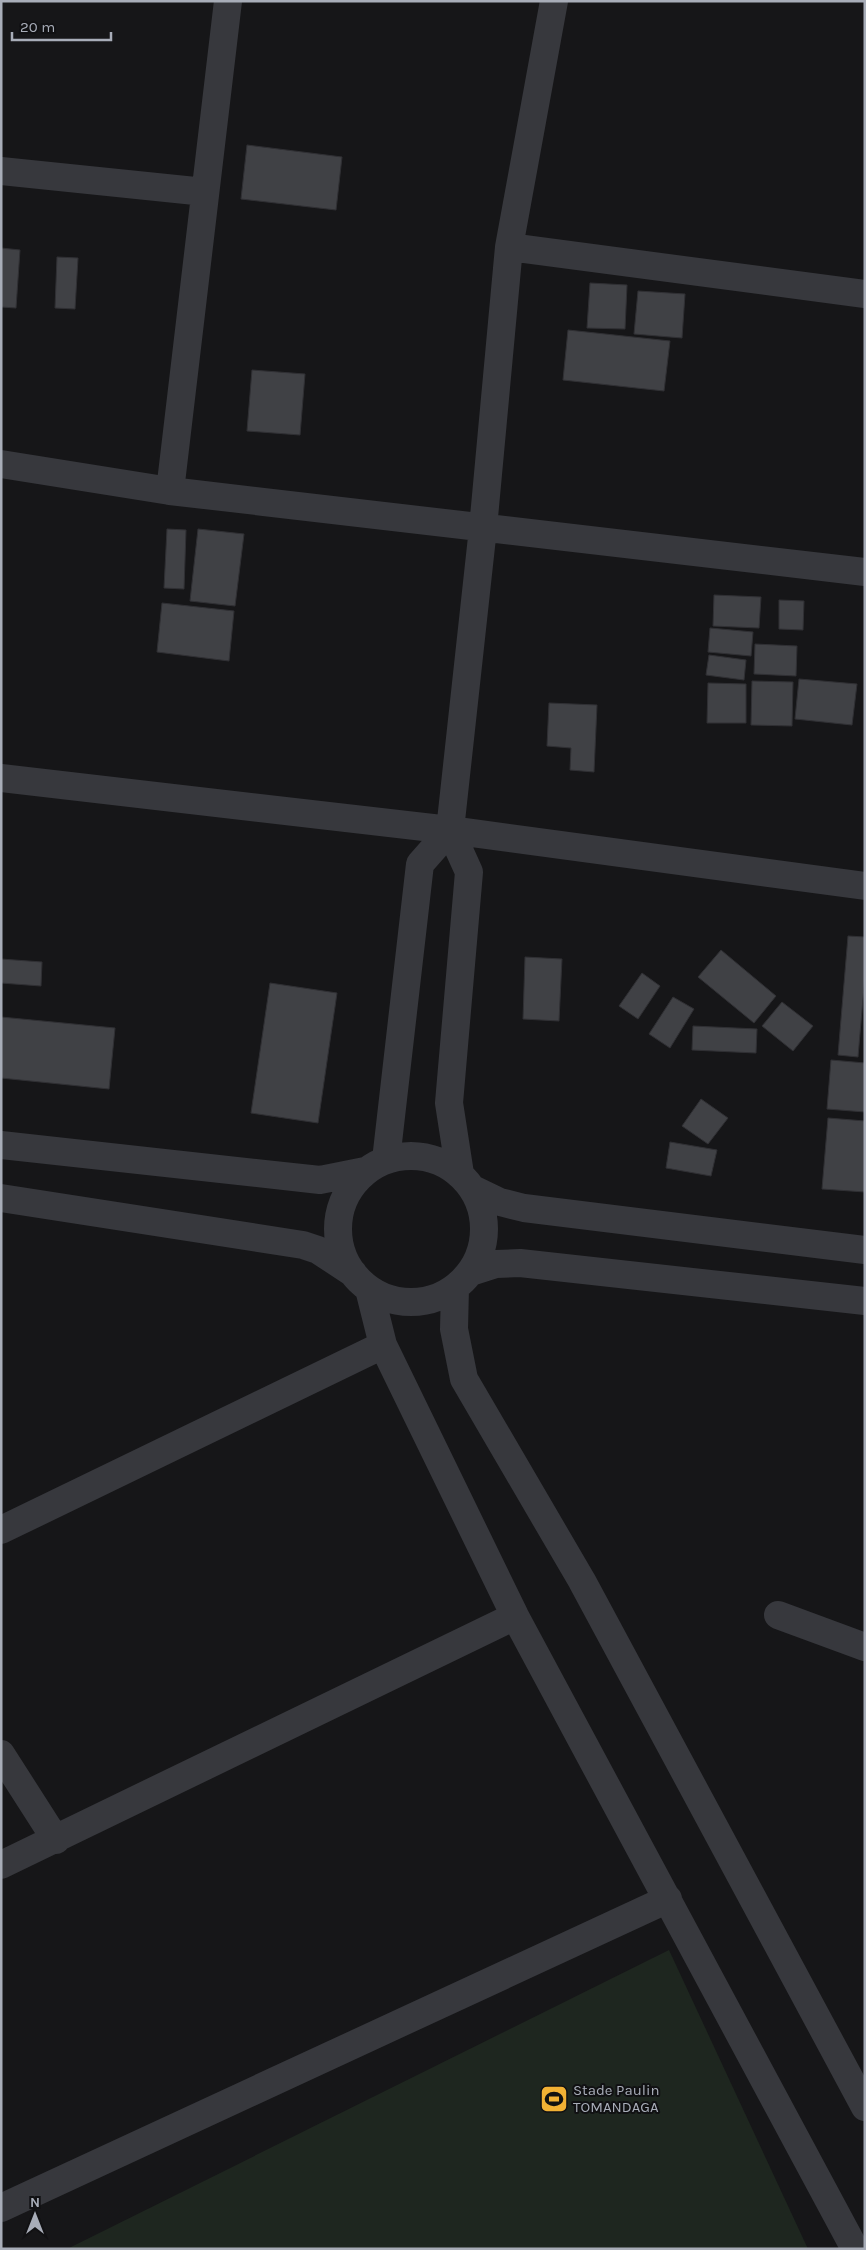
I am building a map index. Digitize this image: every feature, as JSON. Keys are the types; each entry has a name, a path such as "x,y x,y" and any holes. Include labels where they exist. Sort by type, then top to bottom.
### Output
{"street":[{"path":"170,491 228,1"},
{"path":"554,1 509,247 483,528 450,830 469,872 449,1103 467,1182 480,1204 484,1219 484,1236 481,1252 463,1280 454,1328 464,1379 582,1581 865,2107"},
{"path":"1,172 205,192"},
{"path":"509,247 865,294"},
{"path":"1,464 170,491 865,572"},
{"path":"1,778 450,830 865,886"},
{"path":"450,830 420,864 375,1166 350,1188 341,1208 338,1231 342,1253 361,1281 383,1346 515,1616 856,2249"},
{"path":"1,1145 320,1180 405,1156 425,1157 444,1163 467,1182 500,1202 524,1208 865,1250"},
{"path":"1,1198 303,1245 318,1250 361,1281 389,1298 412,1302 435,1298 463,1280 496,1264 520,1263 865,1301"},
{"path":"1,1530 383,1346"},
{"path":"778,1615 865,1647"},
{"path":"1,1865 515,1616"},
{"path":"1,1754 56,1840"},
{"path":"1,2208 668,1899"}],"shaded area":[{"name":"Stade Paulin TOMANDAGA","path":"669,1950 808,2249 67,2249"}],"building":[{"path":"247,145 342,157 336,210 241,199"},
{"path":"1,248 20,250 16,308 1,307"},
{"path":"57,257 78,258 75,309 55,308"},
{"path":"590,283 627,285 625,329 587,328"},
{"path":"638,291 685,294 682,338 634,334"},
{"path":"568,330 670,341 664,391 563,380"},
{"path":"252,370 305,374 300,435 247,431"},
{"path":"167,529 186,530 184,589 164,588"},
{"path":"198,529 244,534 235,606 190,601"},
{"path":"714,595 761,597 759,628 713,626"},
{"path":"779,600 804,601 803,630 779,629"},
{"path":"162,603 234,611 229,661 157,652"},
{"path":"710,628 753,632 751,656 708,652"},
{"path":"755,644 797,646 796,676 754,674"},
{"path":"709,655 746,660 744,680 706,675"},
{"path":"799,679 857,684 852,725 795,719"},
{"path":"752,681 793,682 792,726 751,725"},
{"path":"708,683 746,684 746,723 707,723"},
{"path":"549,703 597,705 594,772 570,770 571,748 547,746"},
{"path":"848,936 865,937 865,975 858,1057 838,1055"},
{"path":"721,950 776,996 754,1023 698,977"},
{"path":"525,957 562,959 559,1021 523,1019"},
{"path":"1,959 42,962 41,986 1,983"},
{"path":"642,973 660,986 638,1019 619,1006"},
{"path":"270,983 337,993 318,1123 251,1113"},
{"path":"673,997 694,1009 670,1048 649,1034"},
{"path":"782,1002 813,1026 793,1051 762,1026"},
{"path":"1,1017 115,1028 109,1089 1,1078"},
{"path":"693,1026 757,1029 756,1053 692,1050"},
{"path":"831,1060 865,1063 865,1112 827,1109"},
{"path":"701,1099 728,1118 708,1144 682,1126"},
{"path":"828,1118 865,1121 865,1192 822,1189"},
{"path":"670,1142 717,1150 711,1176 666,1168"}],"place":[{"name":"Stade Paulin TOMANDAGA","path":"554,2099"}]}
